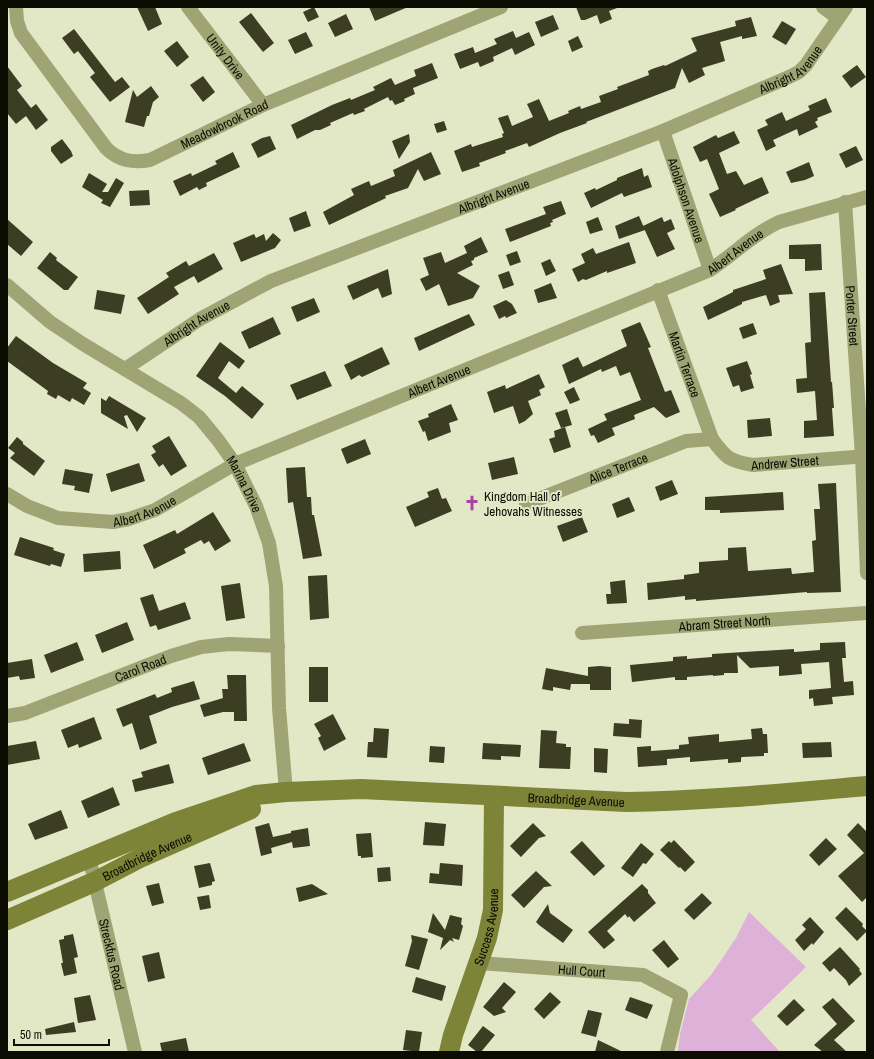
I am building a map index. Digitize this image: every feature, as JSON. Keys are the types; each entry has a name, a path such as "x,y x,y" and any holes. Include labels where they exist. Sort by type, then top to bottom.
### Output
{"main road":[{"name":"Broadbridge Avenue","path":"7,892 176,822 256,795 286,792 361,789 626,802 722,799 867,786"},
{"name":"Broadbridge Avenue","path":"7,920 94,882 142,857 259,806 286,792"},
{"name":"Success Avenue","path":"449,1052 453,1035 487,938 493,910 494,796"}],"street":[{"name":"Meadowbrook Road","path":"16,7 17,21 21,33 106,148 113,155 131,162 150,160 263,105 501,7"},
{"name":"Unity Drive","path":"188,7 263,105"},
{"path":"823,7 842,13"},
{"name":"Albright Avenue","path":"125,369 200,319 271,281 663,131 799,72 814,54 842,13"},
{"name":"Adolphson Avenue","path":"663,131 710,270"},
{"name":"Albert Avenue","path":"7,494 26,506 58,518 113,522 155,510 235,464 710,270 723,262 766,228 791,218 867,197"},
{"name":"Porter Street","path":"845,202 865,456 867,573"},
{"name":"Marina Drive","path":"7,285 50,322 83,344 181,403 198,417 218,440 235,464 256,506 269,543 276,586 279,708 286,792"},
{"name":"Martin Terrace","path":"658,290 712,439"},
{"name":"Andrew Street","path":"712,439 724,454 737,462 753,465 865,456"},
{"name":"Alice Terrace","path":"526,504 686,442 712,439"},
{"name":"Abram Street North","path":"582,633 867,613"},
{"name":"Carol Road","path":"7,716 25,713 170,656 201,647 229,644 278,646"},
{"name":"Streckfus Road","path":"89,858 135,1052"},
{"name":"Hull Court","path":"479,963 642,975 681,995 667,1052"}],"shaded area":[{"path":"749,912 806,967 751,1020 780,1052 678,1052 680,1034 689,999 711,975 736,938"}],"building":[{"path":"137,7 155,7 162,24 148,31"},
{"path":"314,7 319,17 308,22 303,12"},
{"path":"369,7 408,7 375,21"},
{"path":"576,7 617,8 609,11 612,19 600,24 597,15 581,20"},
{"path":"251,13 274,43 263,52 239,22"},
{"path":"346,14 353,29 335,37 328,23"},
{"path":"553,15 559,29 541,37 535,22"},
{"path":"751,17 757,36 742,39 742,36 720,42 725,61 702,68 705,75 689,83 682,68 675,88 586,122 587,123 529,147 527,143 505,151 506,153 479,163 480,166 462,172 454,151 471,144 472,147 503,137 502,134 504,133 498,118 508,115 512,126 533,117 527,104 539,99 549,121 569,113 568,111 580,106 581,109 601,102 599,96 618,89 617,87 649,75 648,71 652,69 665,66 697,51 691,38 736,26 735,21"},
{"path":"782,21 796,29 786,45 772,37"},
{"path":"74,29 115,82 122,77 130,87 110,102 90,77 95,73 78,51 74,54 62,38"},
{"path":"513,31 516,38 529,32 535,45 515,55 512,48 493,57 494,61 480,67 478,62 460,69 454,54 473,47 475,53 497,44 494,39"},
{"path":"306,32 313,46 295,54 288,40"},
{"path":"578,36 583,47 572,52 568,41"},
{"path":"177,41 189,57 177,67 164,51"},
{"path":"432,63 438,78 413,88 415,94 404,99 405,101 395,105 388,97 364,109 365,111 354,115 353,113 330,123 331,125 320,130 315,130 297,139 291,125 332,105 350,98 351,100 375,90 373,87 391,78 395,85 416,76 414,70"},
{"path":"857,65 866,77 851,88 842,76"},
{"path":"7,66 22,86 17,90 31,108 36,104 48,120 36,130 26,116 16,124 7,113"},
{"path":"203,76 215,92 203,102 190,85"},
{"path":"151,86 159,97 153,102 144,127 125,122 133,90 137,97"},
{"path":"826,98 832,112 817,118 818,120 815,122 818,127 799,136 797,129 773,140 776,146 766,151 757,130 768,125 765,120 782,112 786,121 810,110 808,106"},
{"path":"444,121 447,130 437,133 434,124"},
{"path":"734,131 740,143 719,153 727,174 736,171 744,185 762,177 769,193 720,217 709,194 719,189 707,159 700,162 693,147 716,135 718,138"},
{"path":"409,134 410,142 399,159 392,141"},
{"path":"270,136 276,149 258,158 251,144 262,138"},
{"path":"62,139 73,156 61,164 51,151 51,147"},
{"path":"856,146 863,160 846,168 839,154"},
{"path":"233,152 240,167 206,183 207,186 199,190 197,187 180,196 173,181 191,173 192,176 217,164 215,161"},
{"path":"431,152 441,174 424,181 418,169 408,188 385,196 386,198 329,225 323,212 354,195 351,189 369,181 371,186 395,176 393,170"},
{"path":"809,162 814,176 805,180 791,183 786,172"},
{"path":"642,168 644,177 648,175 652,187 624,197 622,193 591,208 584,193 595,188 596,190 617,180 617,178"},
{"path":"89,173 107,184 102,192 108,192 116,178 124,183 110,207 101,203 103,200 82,187"},
{"path":"149,190 150,205 130,206 129,191"},
{"path":"561,201 566,214 552,220 553,222 550,223 551,226 510,242 505,229 546,214 543,207"},
{"path":"306,211 311,226 294,232 289,218"},
{"path":"639,216 645,230 619,239 615,226"},
{"path":"598,217 603,230 590,234 586,222"},
{"path":"662,217 664,222 671,219 675,229 667,233 675,249 657,257 643,226"},
{"path":"7,219 33,242 21,256 7,244"},
{"path":"273,233 281,240 275,248 241,262 233,243 254,234 256,238 264,234 266,241"},
{"path":"481,237 488,252 474,258 474,260 471,261 473,265 457,273 480,286 473,298 448,306 439,284 426,291 420,279 429,275 423,258 441,252 445,263 467,253 464,246"},
{"path":"629,242 636,263 607,273 607,271 578,282 572,269 585,263 581,254 593,248 596,254"},
{"path":"821,244 822,270 805,271 805,259 789,259 789,245"},
{"path":"517,251 521,262 510,266 506,255"},
{"path":"50,252 57,258 56,260 78,277 68,290 64,290 37,268"},
{"path":"214,253 223,269 198,283 194,276 174,287 179,294 148,314 137,298 169,277 166,273 186,261 189,266"},
{"path":"550,259 556,271 546,276 541,263"},
{"path":"781,264 793,294 778,295 780,302 770,306 766,295 742,302 742,304 708,320 703,307 733,292 733,290 766,279 763,270"},
{"path":"388,269 392,294 382,298 378,288 353,300 347,286"},
{"path":"509,271 514,285 503,289 498,275"},
{"path":"551,283 557,298 538,303 534,290"},
{"path":"97,290 125,295 121,314 94,309"},
{"path":"825,292 834,408 832,408 834,436 804,438 804,421 817,420 815,391 797,393 796,379 807,378 805,343 811,342 809,293"},
{"path":"314,298 320,312 297,322 291,307"},
{"path":"506,300 512,304 517,313 506,318 505,316 499,319 493,306"},
{"path":"469,314 475,325 419,351 414,338"},
{"path":"273,317 281,334 249,349 241,332"},
{"path":"640,322 651,347 648,348 665,392 671,390 680,412 666,418 654,407 634,415 635,419 612,428 615,435 598,443 594,435 591,436 588,429 607,420 604,414 641,400 630,372 620,376 616,366 602,372 601,369 569,384 562,365 578,357 583,367 627,346 621,330"},
{"path":"753,323 757,334 743,339 739,328"},
{"path":"16,336 53,363 87,383 83,388 91,393 84,405 72,398 70,402 58,395 56,399 47,394 48,391 7,361 7,348"},
{"path":"220,342 245,361 239,369 229,361 218,378 236,393 242,386 264,404 252,419 225,396 196,376"},
{"path":"382,347 390,364 362,377 359,375 351,380 344,365"},
{"path":"747,361 752,374 750,375 754,388 741,392 739,385 733,387 726,368"},
{"path":"325,371 332,386 297,400 290,385"},
{"path":"539,374 545,387 539,390 541,395 528,401 533,414 525,421 519,424 513,406 494,413 487,392 505,385 506,389"},
{"path":"574,387 580,400 570,404 564,392"},
{"path":"109,396 146,418 137,432 127,415 124,416 128,429 101,413 101,398 106,401"},
{"path":"451,404 458,420 449,423 451,432 428,441 425,431 423,432 418,421 429,417 428,414"},
{"path":"567,409 572,425 561,428 555,413"},
{"path":"770,418 772,436 748,438 747,420"},
{"path":"565,427 571,447 554,453 549,439 555,437 554,431"},
{"path":"169,436 187,466 171,476 163,464 159,467 151,455 156,452 152,446"},
{"path":"17,437 23,442 23,444 45,461 34,476 10,458 15,453 8,448"},
{"path":"365,439 371,454 347,464 341,449"},
{"path":"514,457 518,474 492,480 488,463"},
{"path":"139,463 145,481 111,492 106,474"},
{"path":"305,467 307,497 311,497 312,515 314,515 322,556 303,559 293,502 288,503 286,468"},
{"path":"65,469 93,474 89,493 74,490 75,486 62,484"},
{"path":"672,480 678,494 660,501 655,487"},
{"path":"836,483 841,592 807,592 696,601 696,599 685,600 685,596 648,600 647,583 684,579 684,575 699,573 699,562 728,560 728,548 746,547 748,571 791,568 792,574 814,572 812,541 816,540 814,509 820,509 818,484"},
{"path":"438,488 442,499 446,498 452,511 415,527 406,507 429,497 427,492"},
{"path":"783,492 784,510 720,513 720,510 705,510 705,497"},
{"path":"629,497 635,511 617,518 612,504"},
{"path":"213,512 231,541 215,551 209,541 204,544 201,540 184,549 186,553 154,569 143,545 175,530 177,534"},
{"path":"582,517 588,532 563,542 557,526"},
{"path":"20,537 54,548 53,550 65,554 61,567 51,564 50,566 14,555"},
{"path":"120,551 121,569 84,572 83,554"},
{"path":"327,575 329,618 310,620 308,576"},
{"path":"625,580 627,603 607,604 606,594 611,594 610,582"},
{"path":"240,583 245,618 226,621 221,586"},
{"path":"153,594 159,611 185,602 191,619 158,630 156,625 150,627 140,598"},
{"path":"127,622 134,640 102,653 95,635"},
{"path":"77,642 84,660 51,673 44,655"},
{"path":"845,642 846,658 842,658 844,682 853,681 854,695 832,697 833,704 814,706 813,698 809,699 809,690 831,688 829,662 801,664 802,674 779,676 779,666 750,668 737,655 738,673 687,677 687,680 675,680 675,677 632,682 630,665 673,661 673,657 687,656 687,659 712,657 712,654 794,649 794,652 820,650 820,643"},
{"path":"32,659 35,678 20,680 19,676 7,678 7,663"},
{"path":"309,667 328,667 328,702 309,702"},
{"path":"588,667 611,667 611,690 590,690 590,684 571,684 570,690 553,687 553,691 542,689 546,668 588,676"},
{"path":"227,675 246,675 247,721 234,721 234,712 223,712 204,717 200,705 223,698 222,689 228,689"},
{"path":"194,681 200,699 172,707 149,716 157,743 140,750 132,723 123,727 116,709 155,694 157,698 172,692 171,688"},
{"path":"333,714 346,739 324,751 318,738 321,736 314,724"},
{"path":"94,717 102,739 79,748 78,744 68,748 61,730"},
{"path":"629,719 642,720 641,738 613,736 614,723 629,724"},
{"path":"374,728 389,729 387,758 367,757 368,742 373,742"},
{"path":"762,728 763,734 767,734 768,753 764,753 764,756 742,757 741,762 728,763 728,759 690,762 690,757 667,759 667,765 638,767 637,747 651,746 651,751 679,749 679,745 689,744 688,737 719,734 719,742 752,739 751,729"},
{"path":"541,730 557,731 556,743 566,744 566,747 571,747 570,769 539,768"},
{"path":"36,741 40,759 7,765 7,746"},
{"path":"831,742 832,757 803,758 802,743"},
{"path":"244,743 251,761 208,775 202,758"},
{"path":"483,743 521,745 520,757 501,756 501,760 482,759"},
{"path":"430,746 445,747 444,763 429,762"},
{"path":"594,748 608,749 607,773 594,772"},
{"path":"169,764 174,783 135,792 132,780 143,777 141,772"},
{"path":"113,787 120,805 88,818 81,801"},
{"path":"61,810 68,828 35,840 28,824"},
{"path":"425,822 446,824 444,846 423,845"},
{"path":"269,823 273,837 291,833 291,831 308,828 310,846 293,848 292,842 271,848 272,853 261,856 255,827"},
{"path":"533,823 546,836 539,838 521,857 510,846"},
{"path":"858,823 867,832 867,897 862,902 838,876 864,853 847,835"},
{"path":"371,833 373,857 361,858 361,856 358,856 356,834"},
{"path":"826,838 837,849 819,866 809,855"},
{"path":"674,840 695,862 685,872 660,850 669,841 671,843"},
{"path":"582,841 605,866 594,876 570,852"},
{"path":"641,843 654,854 646,864 643,863 633,877 621,868"},
{"path":"210,863 215,881 212,882 212,885 199,888 194,866"},
{"path":"440,863 463,865 462,886 429,883 430,873 439,874"},
{"path":"390,867 391,881 378,882 377,868"},
{"path":"536,871 552,886 544,887 524,908 511,895"},
{"path":"159,883 164,903 152,906 146,886"},
{"path":"312,884 328,894 299,902 296,888"},
{"path":"642,884 648,890 648,893 656,903 634,922 625,914 607,931 615,940 604,949 588,932"},
{"path":"702,893 712,903 694,920 684,910"},
{"path":"209,895 211,908 200,910 197,897"},
{"path":"548,904 550,913 573,930 563,943 536,922"},
{"path":"846,907 863,924 862,926 867,931 857,941 835,918"},
{"path":"433,913 445,930 450,915 462,918 461,924 463,926 459,940 452,938 454,942 450,940 440,950 443,938 428,932"},
{"path":"810,917 824,932 813,945 812,943 804,951 795,940 806,929 802,925"},
{"path":"73,934 78,957 74,958 77,973 64,976 59,940 64,939 64,936"},
{"path":"411,935 428,939 419,970 405,966 412,941"},
{"path":"664,940 679,959 668,968 652,950"},
{"path":"840,947 860,969 859,970 862,974 849,986 846,980 834,968 830,972 822,963"},
{"path":"159,952 165,978 148,982 142,956"},
{"path":"416,977 446,986 442,1001 412,992"},
{"path":"504,982 516,992 502,1008 506,1012 494,1016 483,1007"},
{"path":"550,992 561,1002 544,1019 534,1009"},
{"path":"90,995 96,1020 78,1023 74,998"},
{"path":"630,997 653,1005 647,1019 625,1010"},
{"path":"833,998 855,1021 834,1040 847,1052 823,1052 814,1045 837,1024 822,1007"},
{"path":"794,999 805,1010 787,1026 777,1016"},
{"path":"588,1010 602,1013 596,1037 581,1033"},
{"path":"74,1022 76,1032 46,1035 45,1029"},
{"path":"483,1026 495,1035 481,1052 477,1052 468,1045"},
{"path":"406,1030 422,1032 419,1052 403,1050"},
{"path":"186,1038 189,1052 162,1052 160,1043"},
{"path":"598,1040 623,1052 595,1052"}],"place":[{"name":"Kingdom Hall of Jehovahs Witnesses","path":"472,503"}]}
